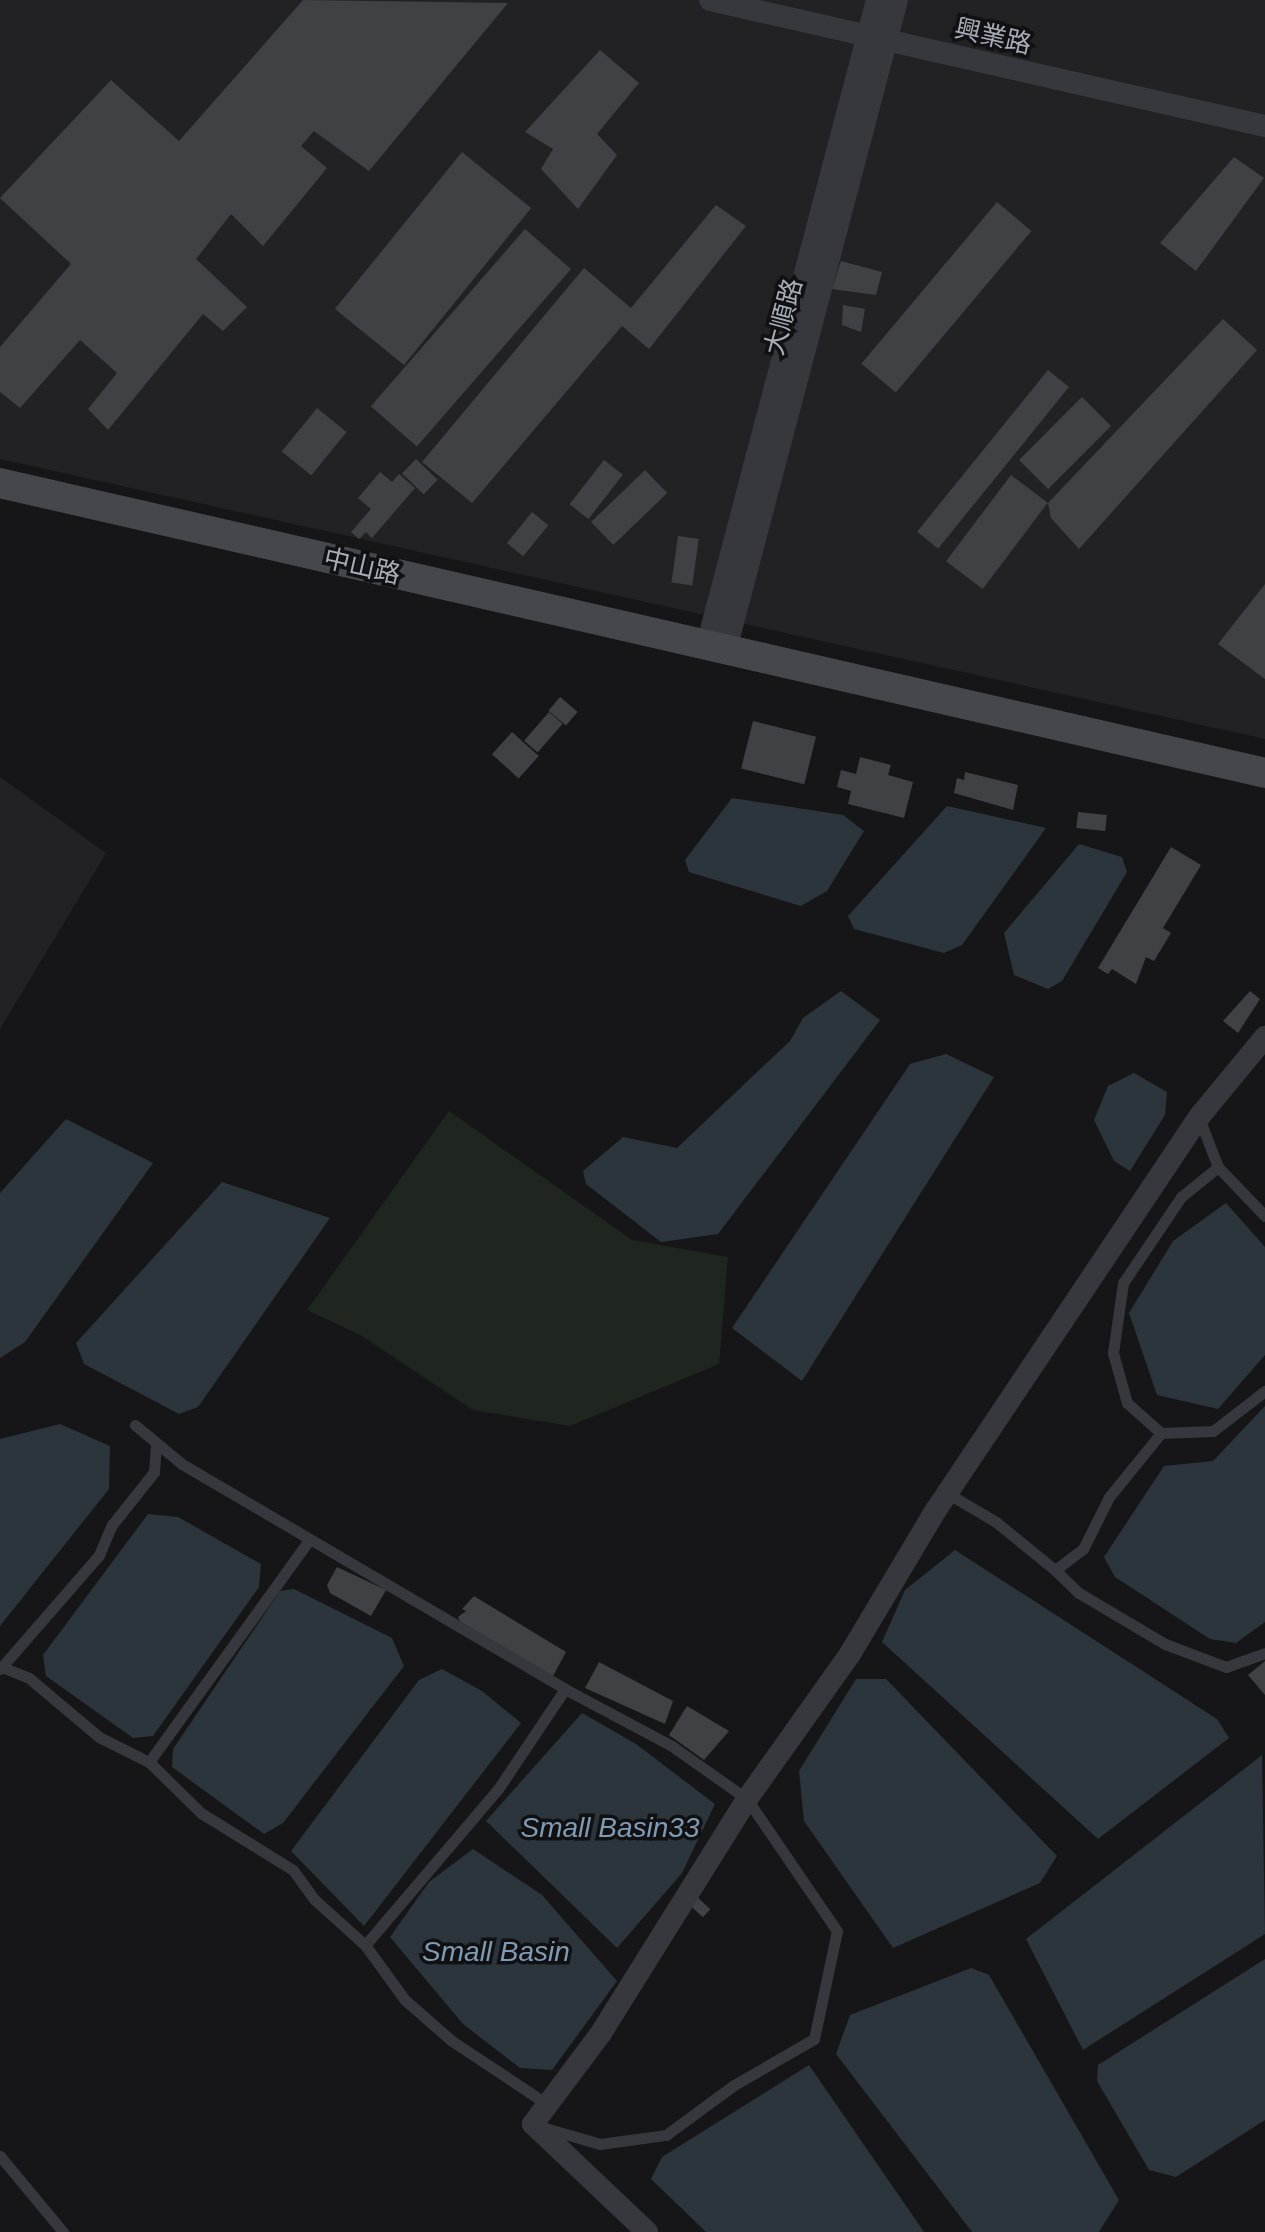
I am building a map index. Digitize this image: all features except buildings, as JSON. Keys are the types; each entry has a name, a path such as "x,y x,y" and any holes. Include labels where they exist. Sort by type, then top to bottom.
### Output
{"main road":[{"name":"中山路","path":"0,483 1265,773"}],"street":[{"name":"興業路","path":"710,0 1265,126"},
{"name":"大順路","path":"876,40 877,0"},
{"name":"大順路","path":"716,647 876,40 897,0"},
{"path":"647,2232 533,2124 601,2033 747,1799 850,1654 947,1493 1199,1117 1265,1037"}],"lane":[{"path":"1199,1117 1218,1167 1265,1216"},
{"path":"1218,1167 1181,1197 1123,1283 1113,1353 1127,1403 1161,1433 1213,1431 1265,1391"},
{"path":"135,1425 156,1444 309,1540 364,1567 464,1634 659,1738 747,1799 837,1931 814,2039 734,2085 666,2135 600,2144 533,2124"},
{"path":"1055,1570 1083,1549 1109,1497 1161,1433"},
{"path":"156,1444 154,1472 112,1525 99,1555 1,1668 29,1678 99,1737 149,1762 201,1813 293,1870 315,1900 365,1945 405,2000 452,2041 547,2104"},
{"path":"947,1493 996,1522 1079,1593 1165,1644 1226,1667 1265,1653"},
{"path":"149,1762 309,1540"},
{"path":"365,1945 498,1789 565,1689"},
{"path":"0,2156 63,2232"}],"shaded area":[{"path":"0,0 1265,0 1265,739 0,459"},
{"path":"0,777 106,853 0,1029"},
{"path":"449,1111 632,1240 728,1257 719,1364 570,1426 473,1410 362,1336 307,1310"}],"water":[{"path":"732,798 843,815 864,831 827,891 801,906 689,872 685,860"},
{"path":"947,806 1046,828 962,945 944,953 854,929 848,916"},
{"path":"1079,844 1122,857 1127,872 1062,981 1048,989 1014,975 1004,933"},
{"path":"841,991 880,1020 718,1234 661,1242 586,1184 583,1171 623,1137 677,1148 790,1041 803,1018"},
{"path":"946,1054 994,1077 802,1381 732,1328 910,1064"},
{"path":"1134,1073 1167,1092 1165,1115 1130,1171 1114,1161 1094,1120 1108,1086"},
{"path":"66,1119 153,1163 25,1342 0,1358 0,1193"},
{"path":"222,1182 330,1218 198,1407 179,1414 84,1364 76,1343"},
{"path":"1226,1203 1265,1247 1265,1355 1218,1409 1157,1395 1129,1313 1173,1241"},
{"path":"1265,1406 1265,1622 1236,1643 1210,1639 1115,1577 1104,1557 1164,1466 1213,1461"},
{"path":"60,1424 110,1446 109,1489 0,1626 0,1439"},
{"path":"148,1514 178,1517 261,1564 259,1587 153,1736 133,1738 46,1676 43,1655"},
{"path":"955,1550 1217,1719 1229,1738 1098,1839 882,1642 905,1590"},
{"path":"294,1589 392,1638 404,1666 283,1823 264,1834 172,1767 173,1749 280,1591"},
{"name":"Small Basin","path":"442,1669 482,1691 521,1723 364,1926 291,1851 419,1680"},
{"path":"856,1679 886,1679 1057,1856 1040,1883 893,1948 804,1821 799,1771"},
{"name":"Small Basin33","path":"582,1713 636,1744 715,1804 682,1873 617,1948 486,1821"},
{"path":"1262,1755 1265,1934 1083,2050 1026,1939"},
{"name":"Small Basin","path":"473,1849 542,1895 617,1981 552,2070 520,2068 463,2024 390,1937 429,1882"},
{"path":"1265,1959 1265,2120 1176,2177 1149,2170 1097,2081 1098,2065"},
{"path":"971,1968 989,1975 1119,2200 1099,2232 972,2232 836,2054 850,2015"},
{"path":"809,2065 924,2232 706,2232 651,2179 662,2157"}]}
